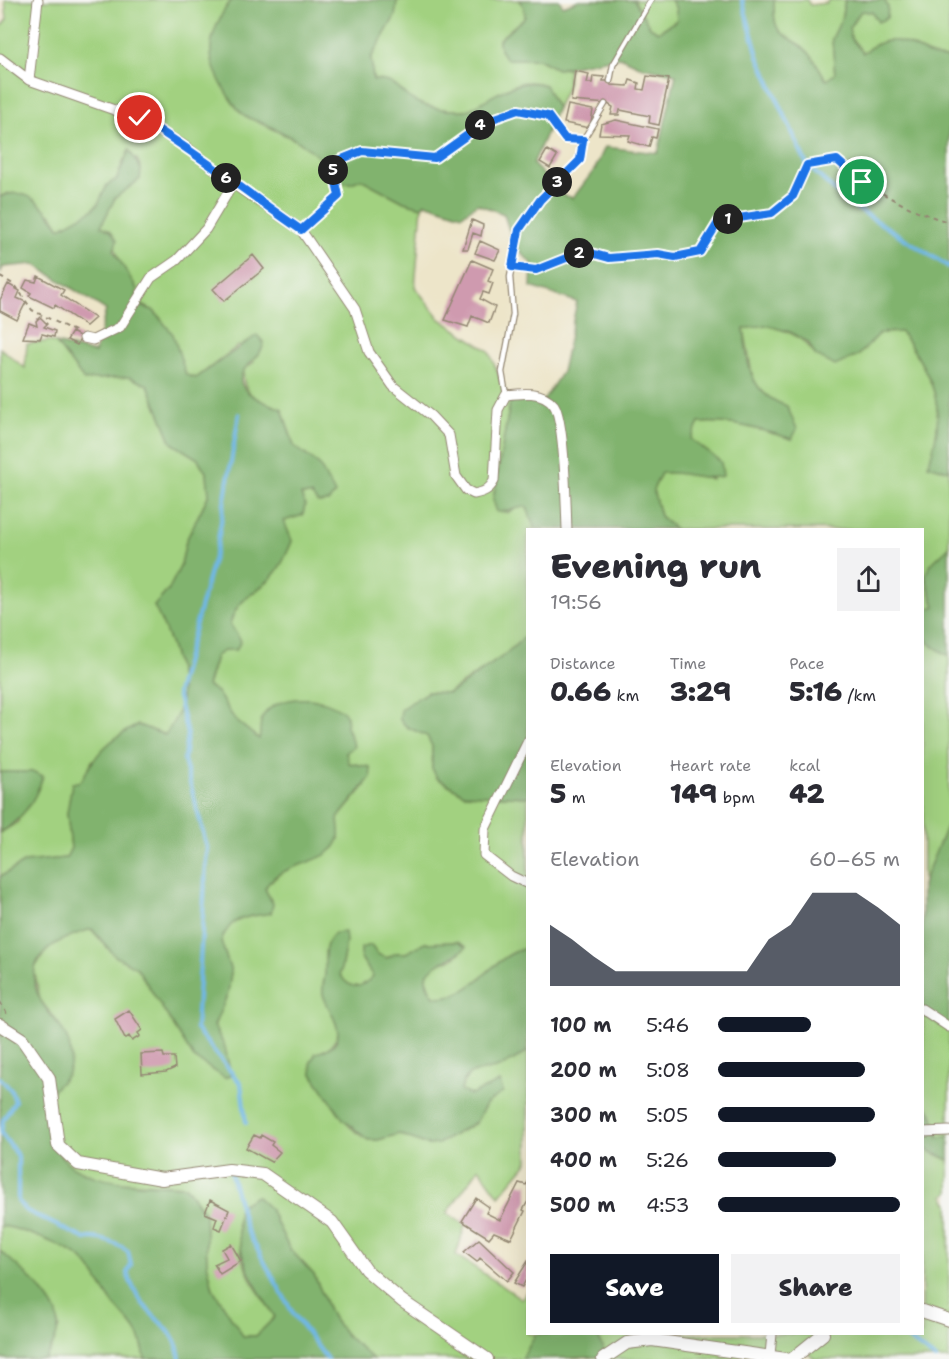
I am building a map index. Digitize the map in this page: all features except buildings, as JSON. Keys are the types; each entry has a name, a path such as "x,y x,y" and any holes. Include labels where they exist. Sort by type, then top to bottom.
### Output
{"street":[{"path":"29,80 38,0"},
{"path":"0,58 29,80 140,118 188,148 233,184 301,230 355,309 369,352 393,386 431,416 448,435 456,476 466,490 474,494 490,489 494,481 498,410 506,395 524,392 541,395 554,405 561,437 567,528"},
{"path":"84,338 93,340 120,327 151,278 177,260 206,229 233,184"},
{"path":"526,745 485,829 484,855 511,876 526,883"},
{"path":"924,1010 949,1028"},
{"path":"0,1025 22,1039 49,1078 58,1145 78,1164 162,1179 229,1170 262,1174 332,1222 366,1270 402,1301 487,1359"},
{"path":"924,1132 949,1131"},
{"path":"924,1312 949,1320"},
{"path":"770,1356 772,1335"},
{"path":"792,1359 822,1335"},
{"path":"603,1359 627,1343 652,1340 786,1359"}],"lane":[{"path":"610,81 613,65 651,0"},
{"path":"506,395 502,372 513,314 512,267 519,230 540,200 580,160 583,140 604,104"}],"path":[{"path":"301,230 339,196 332,163 362,151 435,158 487,121 518,110 548,116 565,139 583,140"},
{"path":"512,267 536,270 584,251 609,258 658,254 675,257 700,252 719,221 772,213 793,196 807,165 837,160 862,182 882,194 922,214 949,222"},
{"path":"0,277 15,285 32,310 84,338"}],"green space":[{"path":"5,0 232,0 226,7 214,36 211,55 245,116 310,147 327,163 340,183 351,183 361,179 404,202 422,207 415,287 440,319 489,351 510,403 493,500 507,513 517,507 527,507 535,528 526,528 526,637 503,656 448,693 427,692 407,727 427,735 432,746 432,768 437,778 464,794 526,797 526,949 504,959 460,992 448,996 434,996 427,976 429,971 435,963 450,960 465,948 457,942 425,943 406,953 396,953 387,958 377,954 361,958 373,976 364,984 355,986 347,983 340,974 346,942 330,966 323,985 325,1000 338,1022 338,1033 330,1046 316,1053 311,1062 312,1074 350,1127 368,1140 378,1140 399,1134 428,1145 438,1144 476,1123 486,1104 502,1092 500,1082 471,1095 461,1091 463,1083 471,1073 502,1066 526,1052 526,1164 499,1196 479,1168 447,1213 465,1225 456,1255 522,1299 526,1294 526,1335 535,1335 522,1359 373,1359 345,1334 332,1317 314,1275 289,1248 270,1209 237,1222 242,1259 252,1282 275,1317 256,1336 242,1336 213,1289 207,1263 205,1214 186,1186 105,1181 70,1166 55,1152 49,1130 48,1099 59,1024 40,1000 34,969 46,951 63,938 91,929 115,956 137,968 194,1058 209,1066 225,1047 214,1026 228,993 231,972 221,941 227,926 273,904 265,889 267,884 285,871 334,848 339,839 338,818 365,786 370,767 349,763 346,753 351,736 346,727 347,716 320,700 299,699 262,728 259,739 235,720 217,692 207,686 216,656 225,650 234,634 230,624 237,608 270,579 285,556 292,541 283,521 303,515 300,495 334,494 319,465 294,446 282,409 259,400 248,391 243,378 244,369 254,362 238,346 196,378 186,375 166,326 156,313 137,300 122,267 111,231 101,226 115,198 140,179 141,168 137,159 124,159 117,179 107,188 90,213 60,228 52,215 8,193 0,197 0,28 7,19"},
{"path":"232,0 397,0 395,16 371,58 373,80 389,82 414,101 435,108 451,110 467,110 512,86 529,83 545,85 557,108 533,164 563,195 573,198 595,169 605,147 658,153 676,74 642,67 620,57 557,69 538,59 506,59 500,50 499,40 525,17 524,7 519,0 559,0 563,6 579,0 634,0 650,27 658,32 677,20 676,9 671,0 774,0 774,18 778,28 808,52 826,80 835,74 832,39 841,20 845,0 884,0 888,7 887,18 878,22 872,12 861,11 849,28 851,38 863,53 876,44 899,41 928,54 949,58 949,471 928,465 937,427 935,395 922,364 901,332 880,333 859,355 835,366 815,355 808,342 790,332 765,325 744,329 752,376 764,394 787,406 797,429 792,439 734,424 699,423 691,439 721,462 723,476 661,473 653,490 660,516 674,528 535,528 527,507 497,512 493,500 510,403 518,399 526,399 541,404 562,372 577,302 531,287 532,263 521,253 514,242 504,214 477,204 462,215 425,203 422,207 404,202 361,179 351,183 340,183 309,149 244,115 223,88 212,62 212,41 224,11"},
{"path":"397,0 519,0 524,7 525,17 499,39 500,50 507,59 538,59 557,69 569,68 567,86 557,108 545,85 532,82 510,86 483,104 458,110 421,104 392,84 373,80 371,58 395,16"},
{"path":"634,0 671,0 676,9 677,20 658,32 650,27"},
{"path":"774,0 807,0 810,5 827,3 828,0 845,0 841,20 832,39 835,75 826,80 808,52 781,32 774,18"},
{"path":"884,0 949,0 949,58 928,54 899,41 876,44 863,53 851,38 849,28 861,11 872,12 888,7"},
{"path":"129,150 141,169 140,179 115,198 101,226 111,231 117,240 114,251 137,289 136,299 143,307 153,310 173,334 186,375 196,378 257,335 264,343 261,352 244,370 241,378 242,385 252,396 282,409 294,446 319,465 335,494 328,502 318,503 311,495 301,495 305,505 303,515 284,521 292,541 285,556 270,579 237,608 230,624 241,641 236,650 225,650 216,656 207,686 217,692 235,720 259,739 263,716 280,702 292,699 317,700 339,709 347,716 346,727 354,746 346,753 349,763 370,767 371,777 338,818 339,839 332,849 324,856 291,868 271,880 265,889 273,904 271,913 240,919 230,926 221,941 231,972 228,993 214,1026 225,1047 231,1075 225,1078 194,1058 137,968 115,956 92,929 66,938 45,952 34,971 35,984 43,1005 65,1035 71,1060 67,1075 54,1089 48,1100 53,1145 64,1160 81,1171 100,1178 122,1182 185,1186 205,1214 207,1263 213,1289 243,1336 256,1336 275,1317 246,1265 239,1238 239,1206 256,1196 270,1209 289,1248 314,1275 332,1317 345,1334 373,1359 145,1359 136,1330 112,1302 92,1270 82,1259 42,1238 0,1226 0,877 25,862 66,858 71,848 67,813 72,783 81,781 92,762 111,741 119,736 138,725 165,735 175,719 181,701 180,678 169,639 154,606 169,589 181,565 186,541 209,494 207,474 198,459 172,443 148,385 129,377 84,380 56,343 95,353 106,310 34,264 3,267 0,274 0,197 19,194 35,200 60,228 91,211 98,204 107,185 117,179"},
{"path":"765,325 780,329 800,338 815,355 859,355 880,333 901,332 922,364 935,395 938,427 929,465 949,471 949,547 925,576 935,606 924,612 924,528 674,528 660,516 653,490 661,473 679,472 712,479 703,450 691,439 699,423 734,424 792,439 769,400 753,380 744,329"},
{"path":"49,341 56,343 84,380 129,377 148,385 172,443 198,459 207,474 209,494 186,541 181,565 169,589 154,606 169,639 180,678 181,701 173,723 166,735 138,725 92,761 67,813 71,848 66,858 25,862 0,877 0,833 18,822 34,772 0,772 0,607 4,588 0,571 0,348 25,368 27,344"},
{"path":"949,547 949,656 929,643 924,635 924,611 935,606 925,576 930,565"},
{"path":"526,636 526,797 464,794 437,778 432,768 432,746 427,736 407,727 400,720 401,709 427,692 449,693 503,656"},
{"path":"924,638 949,656 949,820 924,882"},
{"path":"0,772 34,772 43,776 27,809 0,833"},
{"path":"949,820 949,1031 924,1015 924,880"},
{"path":"345,932 346,942 340,974 347,983 355,986 364,984 373,976 361,958 361,948 371,945 377,954 387,958 396,953 406,953 425,943 457,942 466,947 429,971 426,978 434,996 448,996 460,992 504,959 526,949 526,1052 502,1066 476,1072 466,1078 461,1091 471,1095 500,1082 503,1092 486,1104 476,1122 438,1144 428,1145 399,1134 378,1140 368,1140 343,1119 312,1074 311,1062 316,1053 329,1048 336,1042 338,1035 337,1027 323,994 325,952 335,933"},
{"path":"924,1015 949,1031 949,1136 939,1137 931,1112 924,1103"},
{"path":"924,1104 931,1112 939,1137 949,1136 949,1160 924,1148"},
{"path":"924,1148 949,1160 949,1192 944,1196 949,1204 949,1359 815,1359 805,1350 768,1359 604,1359 599,1335 924,1335"},
{"path":"0,1226 42,1238 82,1259 92,1270 112,1302 136,1330 145,1359 44,1359 51,1349 59,1327 40,1288 0,1251"},
{"path":"0,1251 34,1282 56,1311 58,1330 44,1359 0,1359"},
{"path":"535,1335 599,1335 598,1337 606,1357 522,1359"}],"waterway":[{"path":"742,0 758,56 807,165 847,202 949,267"},
{"path":"239,414 217,546 177,693 187,734 184,760 207,847 196,1029 241,1084 246,1123"},
{"path":"0,1078 11,1090 15,1101 3,1120 1,1133 18,1156 18,1201 25,1210 85,1239 95,1238 107,1241 128,1251 131,1265 127,1273 134,1288 145,1307 173,1337 180,1359"},
{"path":"231,1174 246,1229 294,1315 327,1359"},
{"path":"902,1335 936,1359"}],"route":[{"path":"140,118 188,148 233,184 301,230 339,196 332,163 362,151 435,158 487,121 518,110 548,116 565,139 583,140 580,160 540,200 519,230 512,267 536,270 584,251 609,258 658,254 675,257 700,252 719,221 772,213 793,196 807,165 837,160 862,182"}]}
